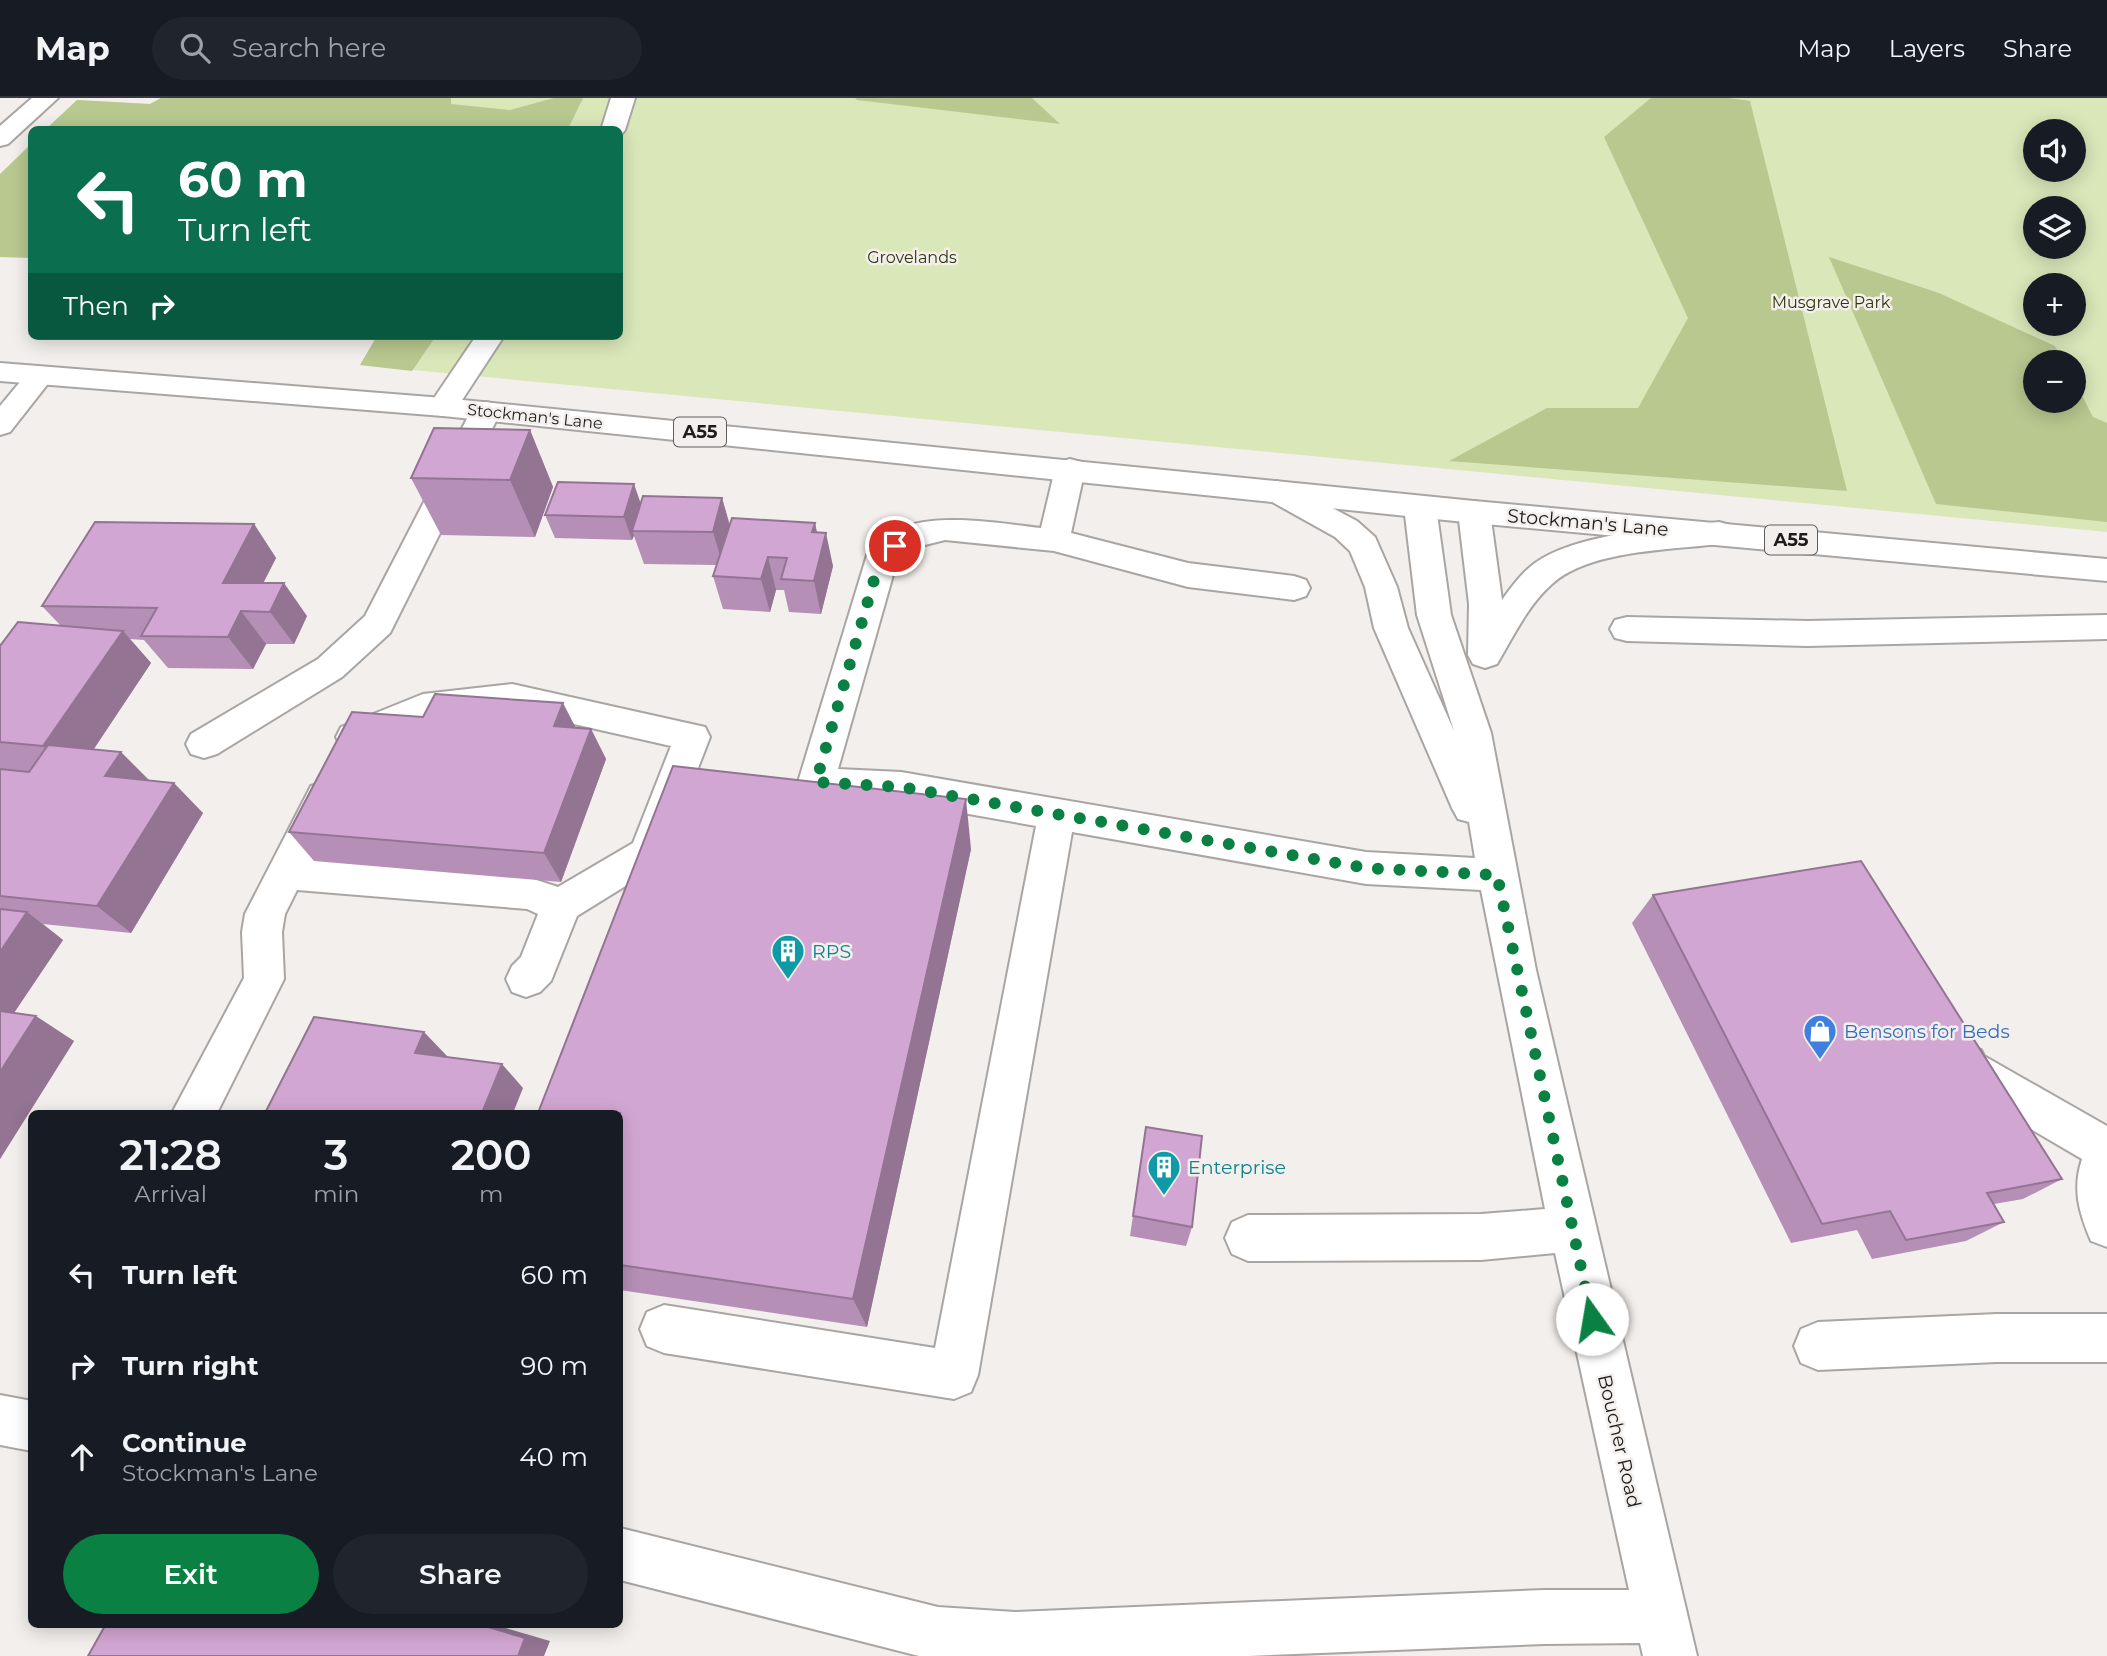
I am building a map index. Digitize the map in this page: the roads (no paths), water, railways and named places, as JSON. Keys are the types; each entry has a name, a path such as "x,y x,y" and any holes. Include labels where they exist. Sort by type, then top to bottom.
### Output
{"main road":[{"path":"0,139 46,98"},
{"path":"614,126 623,98"},
{"path":"443,407 487,340"},
{"name":"Stockman's Lane","path":"0,372 486,411 1420,507 2107,570"},
{"path":"0,425 40,376"},
{"path":"204,744 330,668 378,624 486,411"},
{"path":"1054,540 1070,469"},
{"path":"1276,491 1346,529 1364,545 1381,587 1391,628 1496,868 1366,868 901,787 816,782 883,555 907,538 945,529 1054,540 1188,575 1294,588"},
{"name":"Boucher Road","path":"1420,507 1434,615 1473,733 1496,868 1572,1229 1665,1636"},
{"name":"Boucher Road","path":"1473,733 1485,655 1486,604 1474,512"},
{"path":"1485,655 1522,597 1544,573 1553,568 1572,559 1610,548 1721,533"},
{"path":"1627,629 1785,635 2107,627"},
{"path":"196,1110 264,979 264,923 354,737 423,707 512,697 692,737 648,853 561,905 537,968 526,979"},
{"path":"664,1329 954,1375 1057,813"},
{"path":"286,873 527,892 561,905"},
{"path":"1947,1037 1969,1070 2107,1151 2098,1171 2103,1216 2107,1225"},
{"path":"1248,1238 1481,1237 1572,1229"},
{"path":"1818,1346 1997,1338 2107,1338"},
{"path":"0,1420 28,1425"},
{"path":"623,1556 937,1645 1016,1639 1545,1617 1665,1636"}],"place":[{"name":"RPS","path":"788,981"},
{"name":"Bensons for Beds","path":"1820,1061"},
{"name":"Enterprise","path":"1164,1197"}],"park label":[{"name":"Grovelands","path":"912,257"},
{"name":"Musgrave Park","path":"1831,302"}]}
